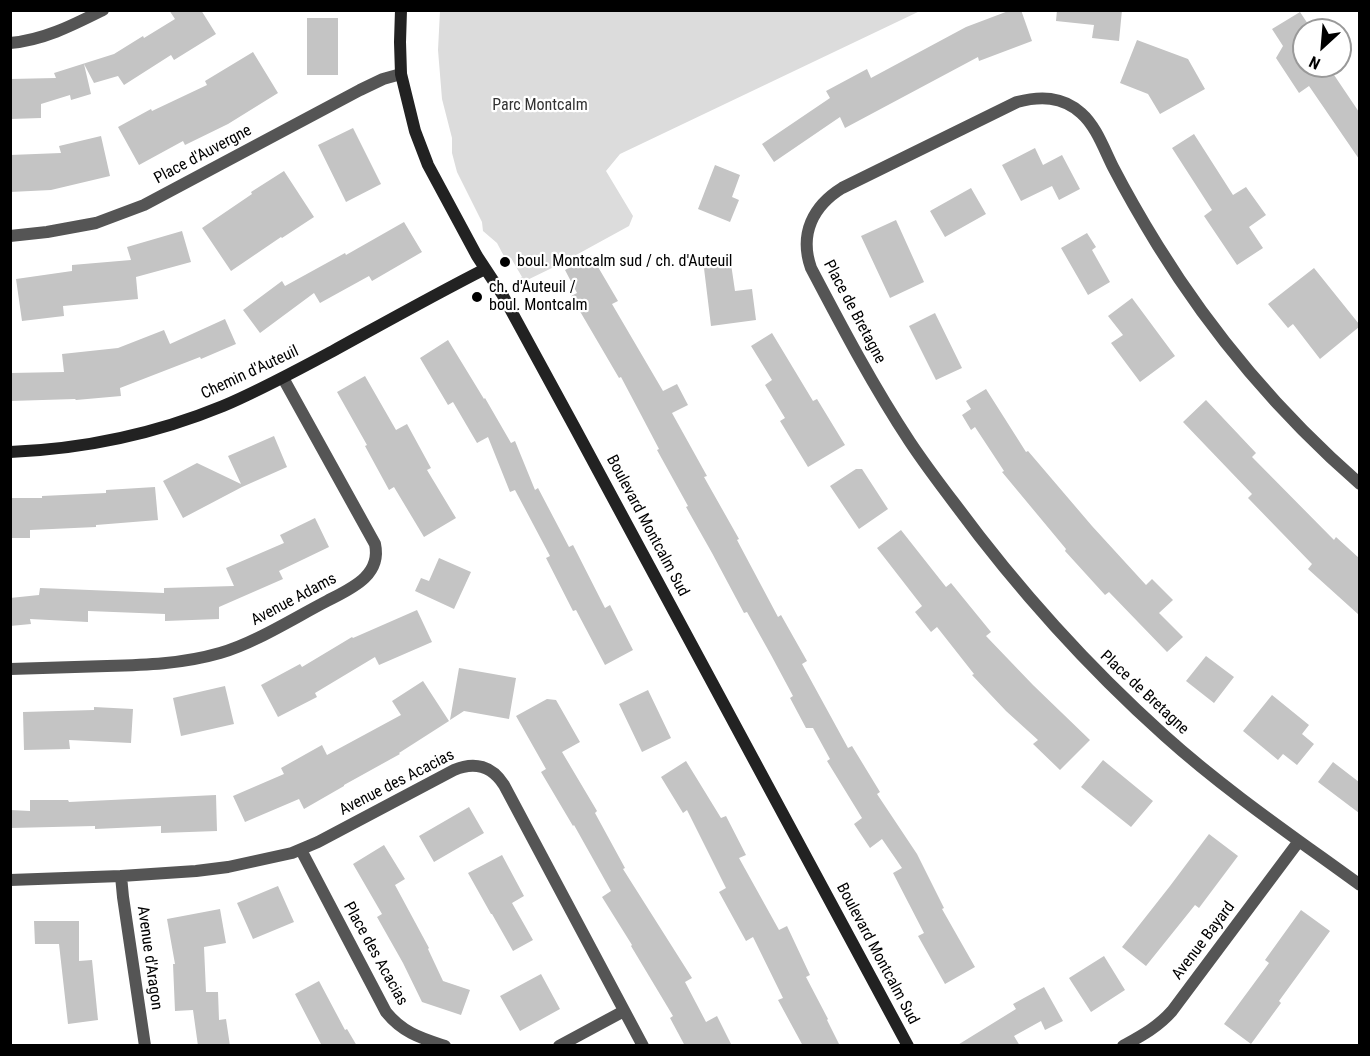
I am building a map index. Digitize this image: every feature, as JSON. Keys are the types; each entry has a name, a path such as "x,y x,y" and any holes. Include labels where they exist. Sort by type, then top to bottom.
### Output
{"street":[{"path":"10,43 36,39 69,28 103,10"},
{"name":"Boulevard Montcalm Sud","path":"401,10 401,74 420,149 575,428 908,1046"},
{"name":"Place d'Auvergne","path":"10,237 96,223 144,205 360,90 401,74"},
{"name":"Place de Bretagne","path":"1359,484 1289,418 1227,344 1159,248 1088,119 1064,102 1053,98 1017,102 842,188 823,202 810,223 806,248 811,268 853,348 911,444 987,546 1070,643 1140,713 1207,772 1359,885"},
{"name":"Chemin d'Auteuil","path":"10,452 101,443 186,420 223,406 283,378 485,269"},
{"name":"Avenue Adams","path":"10,669 163,664 213,655 239,647 365,579 376,561 375,544 283,378"},
{"name":"Avenue des Acacias","path":"10,880 121,876 213,869 301,850 454,770 470,765 482,766 500,779 504,785 643,1046"},
{"name":"Avenue Bayard","path":"1123,1046 1152,1030 1172,1011 1299,841"},
{"name":"Place des Acacias","path":"301,850 386,1012 406,1031 446,1046"},
{"name":"Avenue d'Aragon","path":"121,876 145,1046"},
{"path":"559,1046 624,1011"}],"green space":[{"name":"Parc Montcalm","path":"440,10 920,11 620,154 606,171 633,216 629,226 519,284 517,280 522,277 511,258 506,260 497,243 483,231 482,222 457,172 452,153 452,138 442,99 438,50"}],"building":[{"path":"169,10 201,10 216,34 174,60 171,55 124,85 118,76 94,83 84,64 91,94 71,100 70,95 41,104 41,118 10,119 10,79 56,78 54,73 114,54 175,19"},
{"path":"1011,10 1021,10 1032,41 979,61 978,57 845,128 840,117 774,162 762,144 830,98 826,91 867,69 871,78 966,27"},
{"path":"1057,10 1122,10 1119,41 1092,38 1094,25 1056,21"},
{"path":"1300,12 1304,18 1292,18 1292,78 1336,78 1359,112 1359,159 1309,86 1299,93 1276,58 1283,46 1272,29"},
{"path":"307,18 338,18 338,75 307,75"},
{"path":"1137,40 1188,59 1205,89 1160,114 1148,94 1120,83"},
{"path":"253,52 278,93 228,124 185,145 183,141 139,165 118,127 151,109 152,111 207,85 205,81"},
{"path":"353,128 381,184 346,202 318,145"},
{"path":"1194,134 1233,195 1246,187 1266,215 1249,227 1263,248 1237,265 1204,216 1212,210 1172,148"},
{"path":"101,136 110,176 51,190 10,192 10,155 61,153 59,146"},
{"path":"1035,148 1043,165 1062,155 1080,189 1059,200 1052,186 1021,201 1002,165"},
{"path":"715,165 740,175 732,197 739,200 730,222 698,209"},
{"path":"284,171 314,217 231,271 202,228"},
{"path":"971,188 986,214 945,237 930,211"},
{"path":"896,220 924,282 890,298 861,236"},
{"path":"404,222 422,252 372,281 369,276 320,303 314,293 260,333 243,310 282,281 285,286"},
{"path":"182,231 191,262 136,277 138,299 63,306 64,316 22,321 16,279 72,271 72,265 131,260 127,247"},
{"path":"1087,233 1096,247 1092,250 1110,282 1088,295 1061,248"},
{"path":"591,255 618,301 612,304 663,391 677,384 688,405 672,413 707,476 704,477 739,539 737,540 778,617 781,615 807,661 802,664 848,748 852,746 880,792 877,794 917,854 944,908 942,909 975,967 945,984 918,936 924,933 893,873 902,868 882,839 870,848 854,824 862,818 827,761 830,759 813,728 806,728 790,698 793,696 686,507 688,506 621,377 619,378 571,296 577,293 565,270"},
{"path":"730,257 735,291 752,289 756,320 711,326 703,260"},
{"path":"1314,268 1359,324 1359,327 1320,359 1293,324 1288,328 1268,304"},
{"path":"1132,298 1175,356 1140,382 1111,343 1123,335 1108,316"},
{"path":"935,313 962,368 936,380 909,326"},
{"path":"225,319 236,344 120,388 121,396 76,400 10,401 10,373 64,372 62,354 118,348 164,330 170,344"},
{"path":"772,333 813,401 817,399 845,445 808,467 780,421 785,418 765,385 772,380 751,346"},
{"path":"448,340 511,443 515,441 535,490 538,488 569,547 573,545 605,608 610,605 633,650 605,665 576,610 573,611 546,558 550,556 515,490 510,492 488,437 477,443 453,402 448,405 420,358"},
{"path":"365,376 396,430 407,424 431,468 427,470 456,518 424,537 394,487 389,490 337,392"},
{"path":"986,389 1026,452 1028,451 1146,585 1152,579 1173,600 1159,613 1183,637 1167,652 1109,592 1105,595 1065,551 1066,549 1002,472 1004,471 975,427 971,430 962,415 971,409 966,401"},
{"path":"1206,400 1256,453 1252,457 1334,540 1336,537 1359,558 1359,615 1308,569 1312,564 1248,498 1252,494 1183,422"},
{"path":"274,436 287,467 242,487 183,518 163,481 197,463 241,484 228,456"},
{"path":"856,469 862,469 888,509 859,529 830,486"},
{"path":"155,487 158,520 96,525 96,527 30,530 30,538 10,538 10,498 42,498 42,496 106,493 106,490"},
{"path":"315,518 329,547 279,571 283,579 219,607 219,619 165,621 165,614 88,611 88,622 30,619 31,624 10,626 10,598 39,595 40,588 164,593 164,588 234,586 226,568 284,543 280,535"},
{"path":"901,530 946,587 951,583 991,632 986,636 1090,740 1060,770 1033,744 1038,740 972,675 974,674 937,627 931,632 915,612 922,606 877,548"},
{"path":"439,558 471,572 454,609 415,591 421,578 429,581"},
{"path":"417,610 432,642 379,665 375,657 315,693 317,697 278,717 261,685 300,664 302,667 352,637"},
{"path":"1206,656 1234,677 1214,703 1186,681"},
{"path":"459,668 516,678 509,719 464,711 450,720"},
{"path":"423,681 449,721 400,754 304,809 299,799 245,822 233,796 284,774 281,768 322,745 327,755 401,715 392,701"},
{"path":"225,686 234,724 181,736 173,698"},
{"path":"648,690 671,738 642,752 619,704"},
{"path":"1272,695 1309,725 1302,734 1314,744 1297,765 1283,754 1278,760 1243,731"},
{"path":"547,699 556,700 580,742 562,752 597,811 595,813 625,868 623,869 692,978 685,982 706,1022 717,1016 732,1046 685,1046 670,1018 673,1016 602,897 611,891 541,772 546,769 516,716"},
{"path":"94,707 133,709 131,743 69,740 70,749 24,750 23,712 94,710"},
{"path":"1103,760 1153,801 1131,827 1081,787"},
{"path":"686,761 721,818 726,816 746,855 739,858 779,930 787,926 810,975 806,977 840,1046 803,1046 778,1000 783,998 753,937 746,941 719,892 726,888 687,810 683,813 661,777"},
{"path":"1333,762 1359,782 1359,813 1318,782"},
{"path":"216,795 217,831 161,833 161,826 95,829 95,826 10,828 10,810 30,811 30,800 68,800 69,802"},
{"path":"469,807 484,833 434,862 419,836"},
{"path":"1209,834 1238,856 1199,908 1195,905 1146,966 1122,947"},
{"path":"384,845 405,879 395,885 429,948 443,981 470,990 461,1015 422,1002 377,917 382,914 353,864"},
{"path":"502,855 524,896 512,903 533,940 513,951 468,873"},
{"path":"278,886 294,922 253,939 237,903"},
{"path":"220,909 226,943 204,947 206,992 218,992 219,1020 226,1019 230,1046 198,1046 193,1010 175,1011 173,964 175,964 167,919"},
{"path":"1301,910 1330,931 1251,1044 1224,1024 1269,963 1265,960"},
{"path":"34,921 79,921 79,961 92,960 98,1020 68,1024 59,944 35,944"},
{"path":"1104,956 1125,990 1091,1012 1069,978"},
{"path":"541,974 560,1009 520,1031 500,996"},
{"path":"319,981 345,1030 347,1029 357,1046 319,1046 321,1044 295,994"},
{"path":"1044,987 1063,1021 1045,1030 1041,1021 1014,1036 1020,1046 956,1046 1016,1009 1013,1004"}],"place":[{"name":"boul. Montcalm sud / ch. d'Auteuil","path":"505,262"},
{"name":"ch. d'Auteuil / boul. Montcalm","path":"477,297"}]}
